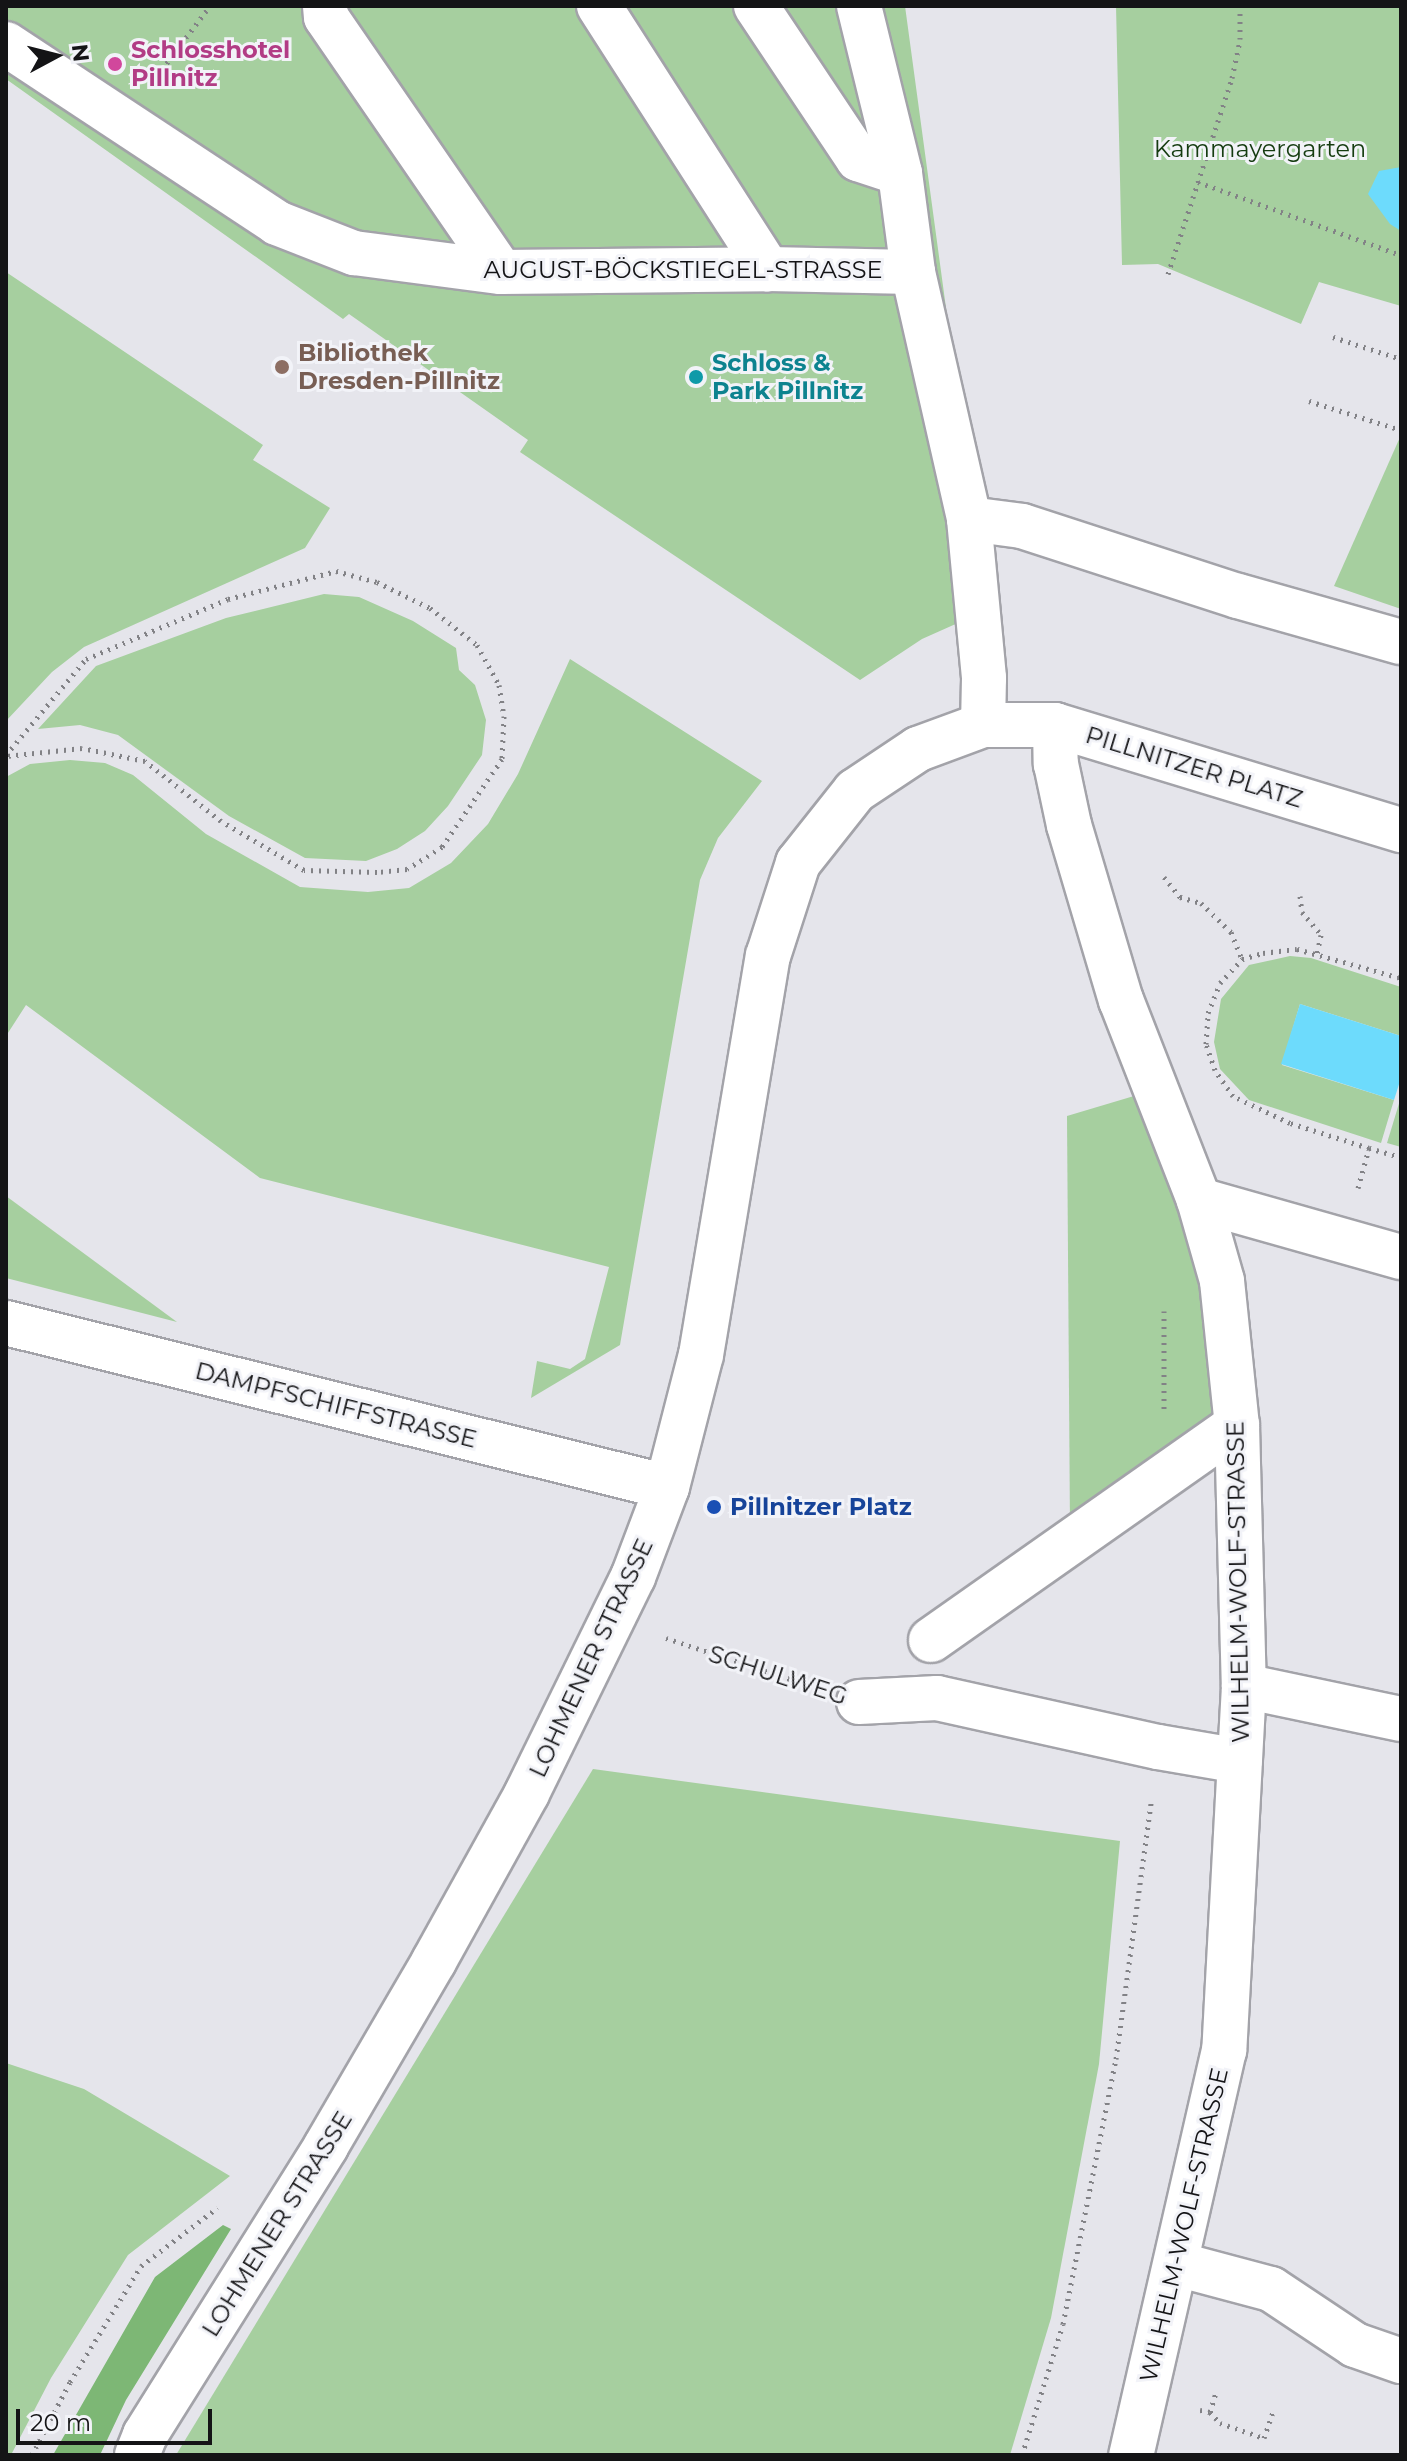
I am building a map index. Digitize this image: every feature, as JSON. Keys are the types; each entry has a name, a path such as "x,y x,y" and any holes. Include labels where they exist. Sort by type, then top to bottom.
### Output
{"street":[{"path":"325,6 326,17 501,272"},
{"path":"599,6 768,269"},
{"path":"756,6 858,159 900,173"},
{"path":"859,6 900,173 913,272"},
{"name":"AUGUST-BÖCKSTIEGEL-STRASSE","path":"6,44 277,223 354,253 501,272 768,269 913,272 969,519 984,678 983,725"},
{"path":"969,519 1022,526 1238,596 1401,642"},
{"name":"PILLNITZER PLATZ","path":"983,725 1055,725 1401,830"},
{"name":"LOHMENER STRASSE","path":"137,2455 145,2435 326,2146 434,1961 527,1793 614,1621 667,1487 701,1355 768,956 798,863 855,791 918,749 983,725"},
{"name":"WILHELM-WOLF-STRASSE","path":"1055,725 1056,764 1069,825 1117,985 1199,1200 1222,1281 1237,1425 1244,1686 1224,2050 1131,2455"},
{"path":"1199,1200 1401,1257"},
{"name":"DAMPFSCHIFFSTRASSE","path":"6,1323 667,1487"},
{"path":"931,1640 1237,1425"},
{"path":"1244,1686 1401,1719"},
{"name":"SCHULWEG","path":"859,1702 937,1698 1158,1747 1240,1761"},
{"path":"1177,2264 1271,2289 1355,2345 1401,2361"}],"path":[{"path":"122,121 210,6"},
{"path":"1168,274 1232,78 1240,39 1240,6"},
{"path":"1198,182 1401,255"},
{"path":"1333,337 1401,359"},
{"path":"1309,401 1401,430"},
{"path":"336,571 377,582 430,608 477,645 499,685 504,716 502,759 442,847 407,869 377,872 304,870 221,821 145,761 82,748 6,756 86,659 228,599 336,571"},
{"path":"1164,877 1180,897 1201,903 1231,932 1242,959"},
{"path":"1300,896 1302,912 1316,924 1321,935 1317,954"},
{"path":"1401,978 1297,949 1242,959 1220,983 1208,1013 1206,1044 1233,1096 1255,1108 1401,1157"},
{"path":"1342,1241 1369,1148"},
{"path":"1164,1300 1162,1397 1176,1467"},
{"name":"SCHULWEG","path":"614,1621 859,1702"},
{"path":"1022,2455 1063,2324 1116,2059 1158,1747"},
{"path":"32,2455 70,2382 141,2266 225,2201"},
{"path":"1210,2412 1220,2423 1264,2438 1273,2412"}],"green space":[{"name":"Schloss & Park Pillnitz","path":"6,6 905,6 987,610 922,639 860,680 520,452 528,440 349,314 343,319 6,79"},
{"name":"Kammayergarten","path":"1116,6 1401,6 1401,306 1319,282 1301,324 1158,264 1122,265"},
{"path":"6,272 263,445 253,460 330,508 305,548 84,647 52,672 6,721"},
{"path":"1401,435 1401,609 1334,586"},
{"path":"324,594 359,597 413,621 456,648 459,670 475,685 486,720 482,755 448,806 425,831 397,849 366,861 305,858 229,816 118,735 80,725 38,729 96,666 226,618"},
{"path":"570,659 762,781 718,838 700,880 620,1345 531,1398 537,1361 570,1369 585,1359 609,1267 260,1178 26,1005 6,1036 6,777 30,764 70,760 105,763 133,775 206,834 300,887 368,892 409,888 451,863 488,824 518,774"},
{"path":"1290,956 1311,958 1401,987 1401,1036 1300,1004 1282,1065 1394,1100 1381,1143 1249,1100 1220,1069 1214,1042 1221,999 1249,965"},
{"path":"1134,1096 1162,1156 1185,1227 1206,1314 1213,1429 1070,1529 1067,1116"},
{"path":"1401,1097 1401,1147 1387,1143"},
{"path":"6,1196 177,1322 6,1278"},
{"path":"593,1769 1120,1841 1099,2064 1051,2318 1010,2455 176,2455"},
{"path":"6,2063 84,2089 230,2176 128,2255 51,2378 11,2455 6,2455"},
{"path":"223,2225 231,2229 126,2400 100,2455 53,2455 155,2277"}],"water":[{"path":"1401,167 1401,231 1390,224 1368,194 1379,171"},
{"path":"1300,1004 1401,1036 1401,1078 1394,1100 1281,1064"}],"place":[{"name":"Schlosshotel Pillnitz","path":"115,64"},
{"name":"Bibliothek Dresden-Pillnitz","path":"282,367"},
{"name":"Schloss & Park Pillnitz","path":"696,377"},
{"name":"Pillnitzer Platz","path":"714,1507"}]}
